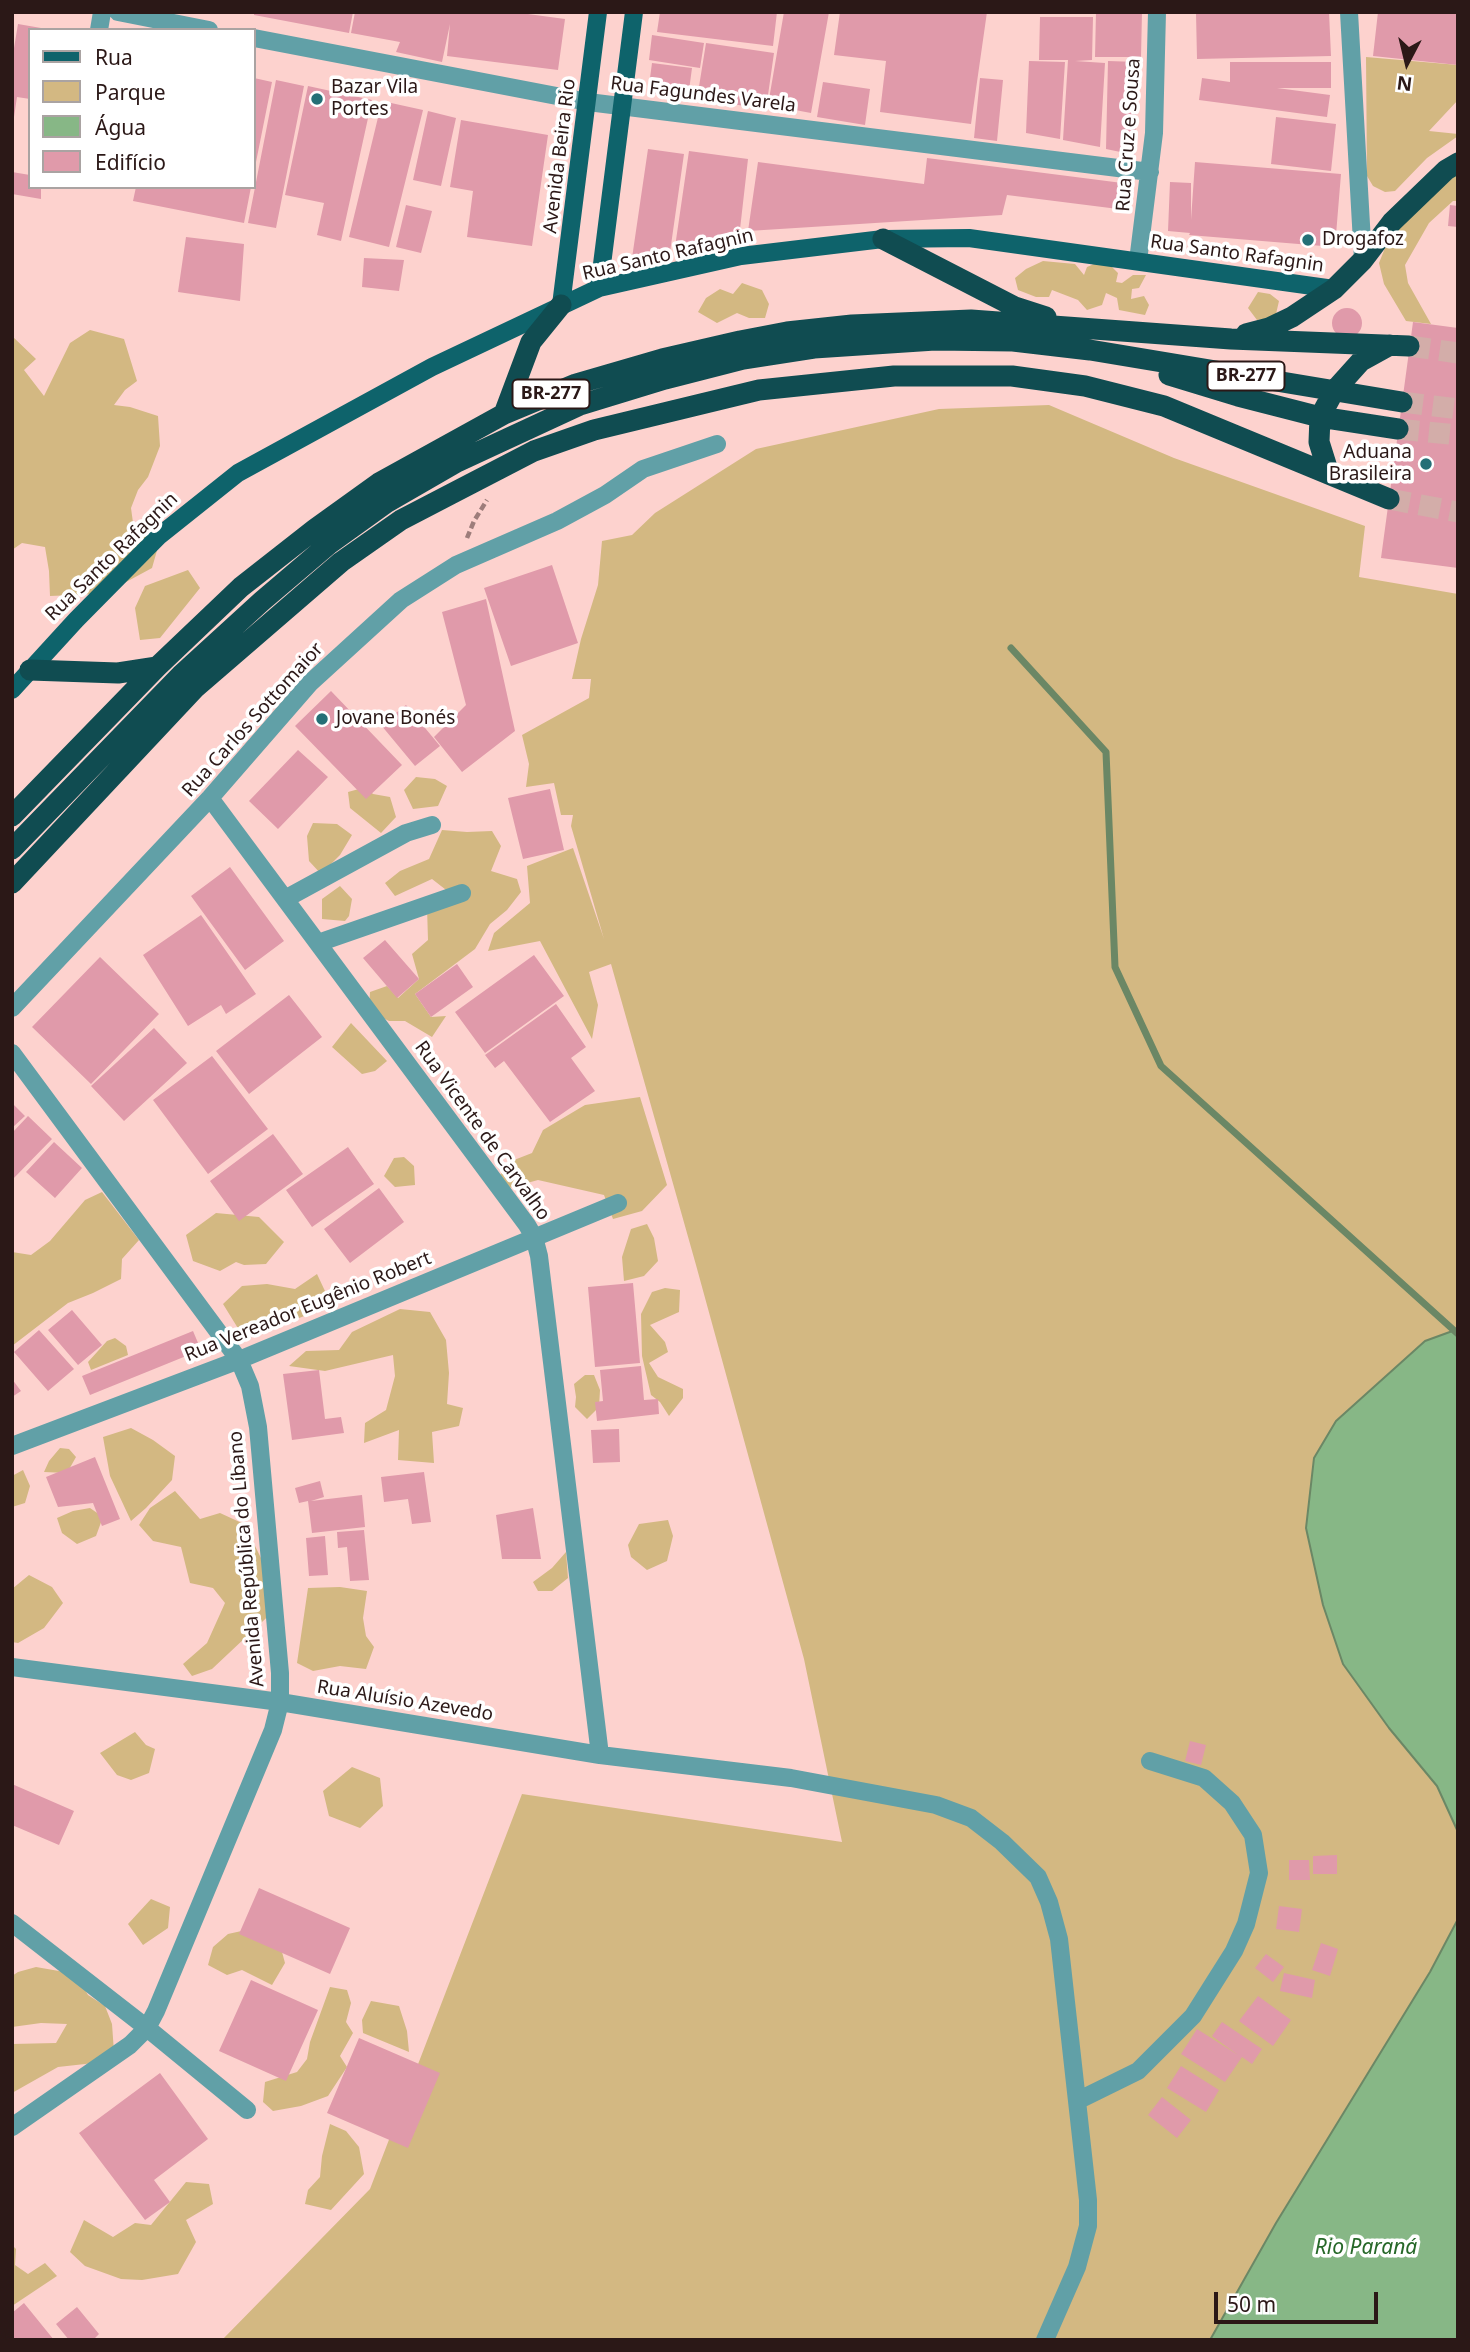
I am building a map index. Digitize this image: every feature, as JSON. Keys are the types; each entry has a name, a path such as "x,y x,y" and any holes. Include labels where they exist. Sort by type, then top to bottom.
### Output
{"highway":[{"path":"1231,339 1269,328 1292,317 1334,289 1363,260 1392,222 1446,170 1458,163"},
{"path":"883,239 1015,307 1082,327"},
{"path":"505,414 531,341 561,305"},
{"name":"BR-277","path":"12,816 156,667 242,587 315,529 379,483 505,414 576,384 662,359 787,332 852,325 971,320 1231,339 1401,345 1361,361 1334,391"},
{"name":"BR-277","path":"12,849 181,675 262,600 329,544 386,503 457,462 580,405 743,359 814,348 936,340 1013,341 1090,350 1402,402"},
{"path":"1090,350 1238,396 1320,417 1398,429"},
{"path":"12,883 195,688 341,562 401,520 534,452 594,430 759,390 894,376 1012,376 1085,386 1164,406 1389,499"},
{"path":"1329,474 1319,442 1320,417 1334,391"},
{"path":"30,670 118,673 156,667"}],"main road":[{"name":"Avenida Beira Rio","path":"561,305 598,12"},
{"path":"599,288 634,12"},
{"name":"Rua Santo Rafagnin","path":"12,690 159,536 238,473 432,367 599,288 741,256 883,239 970,237 1334,289"}],"street":[{"path":"118,12 199,28"},
{"name":"Rua Cruz e Sousa","path":"1138,261 1154,133 1157,12"},
{"path":"1349,12 1363,260"},
{"name":"Rua Fagundes Varela","path":"256,38 588,102 1150,172"},
{"name":"Rua Carlos Sottomaior","path":"12,1008 210,798 310,682 401,600 456,565 557,521 605,495 643,469 717,444"},
{"name":"Rua Vicente de Carvalho","path":"210,798 534,1237 539,1256 600,1755"},
{"path":"285,899 405,833 432,825"},
{"path":"318,943 462,892"},
{"name":"Avenida República do Líbano","path":"12,1053 239,1360 250,1386 258,1427 280,1673 280,1702 273,1730 147,2028 130,2045 12,2127"},
{"name":"Rua Vereador Eugênio Robert","path":"12,1446 239,1360 618,1203"},
{"name":"Rua Aluísio Azevedo","path":"12,1667 280,1702 600,1755 791,1778 936,1805 971,1818 1002,1842 1038,1877 1049,1902 1059,1938 1088,2200 1088,2226 1077,2267 1045,2340"},
{"path":"1077,2101 1138,2071 1193,2016 1234,1951 1247,1924 1259,1873 1253,1835 1232,1803 1204,1777 1150,1761"},
{"path":"12,1923 247,2110"}],"path":[{"path":"456,565 474,521 503,469"}],"green space":[{"path":"1366,57 1458,65 1458,100 1429,131 1458,136 1427,158 1395,191 1385,192 1373,186 1367,176"},
{"path":"1458,173 1458,201 1453,201 1429,223 1405,265 1408,283 1431,324 1406,321 1384,284 1379,263 1387,243 1404,220"},
{"path":"1043,261 1075,264 1084,275 1087,267 1101,261 1118,273 1116,282 1122,283 1133,275 1146,275 1139,288 1132,289 1131,299 1144,296 1149,305 1145,315 1119,310 1117,298 1106,293 1102,305 1087,310 1078,300 1052,290 1049,297 1036,297 1018,290 1015,278"},
{"path":"742,283 762,290 769,304 765,318 749,318 737,313 717,323 698,312 706,298 720,289 733,294"},
{"path":"1258,292 1270,294 1279,301 1276,314 1270,318 1257,320 1248,308"},
{"path":"90,330 124,339 137,381 125,390 114,405 158,416 160,446 148,477 138,490 131,508 134,530 160,540 152,568 115,588 95,594 50,596 45,547 22,543 12,550 12,336 36,359 24,370 44,396 70,343"},
{"path":"1049,405 1174,458 1365,526 1359,577 1458,594 1458,1329 1425,1341 1306,1528 1323,1605 1343,1664 1389,1728 1437,1786 1458,1832 1458,1919 1430,1972 1276,2223 1210,2340 222,2340 370,2189 522,1794 842,1842 804,1659 611,964 589,972 598,1005 592,1039 540,941 488,951 494,933 530,903 527,866 573,848 604,939 571,826 573,815 561,815 554,783 526,787 529,764 522,735 589,698 591,679 572,679 598,585 602,541 632,535 655,513 756,449 939,409"},
{"path":"188,570 200,588 160,638 140,640 135,608 145,586"},
{"path":"416,777 435,779 447,786 438,806 413,809 404,790"},
{"path":"366,787 373,794 390,797 396,817 381,833 350,808 348,792"},
{"path":"313,823 337,824 352,835 340,855 321,874 309,861 307,836"},
{"path":"442,830 492,831 501,846 491,871 517,879 521,892 507,910 490,924 475,949 415,994 431,1017 446,1016 432,1037 405,1021 389,1021 369,1011 370,992 387,986 398,998 419,979 412,954 428,940 427,907 450,893 432,879 395,896 385,883 400,871 429,859"},
{"path":"340,886 352,899 349,916 345,921 322,919 322,899"},
{"path":"351,1023 387,1061 375,1071 362,1074 332,1047"},
{"path":"640,1097 667,1185 642,1211 613,1219 604,1195 538,1180 509,1188 498,1178 509,1162 532,1153 543,1130 585,1105"},
{"path":"404,1157 414,1166 415,1185 395,1187 384,1176 394,1158"},
{"path":"102,1192 139,1240 122,1259 121,1279 68,1303 12,1346 12,1252 31,1255 50,1241 85,1200"},
{"path":"216,1213 259,1217 284,1242 266,1264 244,1265 236,1262 220,1271 193,1261 186,1235"},
{"path":"647,1224 654,1238 658,1261 644,1276 624,1281 622,1257 631,1229"},
{"path":"317,1274 332,1306 244,1338 223,1304 242,1286 267,1284 295,1289"},
{"path":"665,1288 680,1290 679,1312 650,1325 665,1342 668,1352 649,1363 658,1377 683,1389 683,1398 669,1416 660,1402 651,1395 642,1356 641,1314 652,1292"},
{"path":"400,1309 430,1312 446,1340 449,1373 447,1404 463,1408 459,1426 432,1432 434,1463 398,1460 399,1430 364,1443 365,1423 386,1410 395,1376 393,1355 325,1371 289,1366 306,1351 339,1350 352,1332"},
{"path":"115,1338 126,1346 128,1355 91,1370 88,1362 107,1341"},
{"path":"585,1375 594,1375 600,1390 599,1407 587,1419 575,1407 574,1384"},
{"path":"131,1428 175,1456 172,1480 131,1521 110,1476 103,1437"},
{"path":"60,1448 69,1449 76,1457 67,1473 44,1472 49,1461"},
{"path":"23,1470 30,1486 25,1503 12,1507 12,1476"},
{"path":"175,1491 200,1519 220,1513 244,1524 272,1580 279,1606 212,1669 192,1676 183,1664 207,1643 225,1603 213,1588 190,1583 181,1547 153,1541 139,1525 150,1508"},
{"path":"90,1508 103,1517 96,1536 77,1544 62,1533 57,1518"},
{"path":"668,1520 673,1536 667,1561 647,1570 631,1557 628,1545 639,1524"},
{"path":"566,1552 568,1578 552,1591 538,1591 533,1582 552,1568"},
{"path":"29,1575 52,1587 63,1603 44,1628 18,1643 12,1642 12,1589"},
{"path":"340,1587 367,1591 363,1618 366,1636 374,1647 366,1669 340,1666 313,1671 297,1663 308,1588"},
{"path":"135,1732 146,1745 155,1749 149,1773 131,1780 117,1775 100,1753"},
{"path":"352,1767 380,1778 383,1806 360,1828 329,1816 323,1791"},
{"path":"151,1899 170,1907 168,1928 143,1945 128,1924"},
{"path":"255,1928 279,1941 285,1963 272,1985 242,1970 227,1975 208,1965 213,1947 228,1934"},
{"path":"36,1967 76,1974 88,1995 105,2006 112,2024 114,2052 94,2063 58,2067 12,2093 12,2044 56,2043 67,2024 41,2023 12,2027 12,1976"},
{"path":"330,1987 347,1990 351,2003 346,2022 353,2033 340,2056 347,2067 328,2096 301,2106 273,2111 263,2102 265,2082 297,2072 307,2059 310,2042"},
{"path":"371,2001 399,2006 407,2031 409,2052 363,2033 362,2020"},
{"path":"330,2124 346,2131 359,2147 364,2174 331,2210 305,2204 308,2190 320,2177"},
{"path":"186,2182 209,2184 213,2204 186,2220 196,2242 178,2274 142,2280 121,2279 85,2266 70,2252 84,2220 113,2237 135,2223 151,2225"},
{"path":"12,2245 16,2249 15,2265 28,2274 45,2263 57,2276 12,2306"}],"water":[{"path":"1458,1329 1458,1832 1437,1786 1389,1728 1343,1664 1323,1605 1306,1528 1314,1458 1336,1421 1425,1341"},
{"name":"Rio Paraná","path":"1458,1919 1458,2340 1210,2340 1276,2223 1430,1972"}],"building":[{"path":"254,12 353,12 349,33 254,15"},
{"path":"355,12 513,12 565,19 558,70 447,56 450,24 442,62 396,52 400,42 351,33"},
{"path":"660,12 777,12 773,46 657,32"},
{"path":"784,12 829,12 811,113 768,105"},
{"path":"840,12 987,12 971,124 880,112 886,61 834,55"},
{"path":"1096,12 1142,12 1141,57 1095,57"},
{"path":"1329,12 1331,56 1197,59 1196,13"},
{"path":"1378,12 1458,12 1458,65 1373,56"},
{"path":"1040,17 1093,17 1092,60 1075,61 1105,63 1100,147 1063,140 1068,60 1039,60"},
{"path":"18,24 41,28 28,28 28,99 17,97 14,117 12,60"},
{"path":"652,35 704,43 700,68 649,60"},
{"path":"706,43 774,53 766,109 697,99"},
{"path":"1029,61 1065,62 1060,139 1026,133"},
{"path":"1108,61 1138,62 1135,155 1106,149"},
{"path":"1230,62 1331,62 1331,88 1277,88 1330,95 1327,117 1199,100 1202,78 1230,82"},
{"path":"652,63 692,68 688,98 648,93"},
{"path":"256,78 272,82 256,162"},
{"path":"980,78 1003,80 997,141 974,138"},
{"path":"276,80 304,86 276,228 248,223"},
{"path":"823,82 870,89 865,125 817,117"},
{"path":"308,86 372,100 341,241 317,235 324,203 285,195"},
{"path":"382,101 423,110 389,247 349,237"},
{"path":"428,111 456,118 441,186 413,180"},
{"path":"1276,117 1336,124 1331,171 1271,164"},
{"path":"461,120 548,135 532,246 467,237 473,191 450,187"},
{"path":"648,149 684,154 670,252 632,258"},
{"path":"689,151 748,159 739,238 675,247"},
{"path":"927,158 1130,184 1126,210 1007,195 1002,215 748,231 758,162 924,184"},
{"path":"1195,162 1341,174 1335,247 1168,231 1170,182 1191,183 1191,220"},
{"path":"12,172 28,175 28,189 41,189 41,199 12,194"},
{"path":"136,189 251,189 244,223 133,201"},
{"path":"406,205 432,211 421,253 396,247"},
{"path":"1450,205 1458,206 1458,227 1448,226"},
{"path":"186,237 244,244 240,301 178,292"},
{"path":"364,258 404,260 399,291 362,287"},
{"path":"1347,308 1353,309 1361,317 1361,329 1353,337 1347,338 1341,337 1333,329 1332,323 1333,317 1341,309"},
{"name":"Aduana Brasileira","path":"1413,322 1458,328 1458,568 1381,558"},
{"path":"552,565 578,643 511,666 484,588"},
{"path":"486,599 515,731 462,772 434,737 466,705 442,612"},
{"path":"331,691 402,765 366,799 295,726"},
{"path":"406,705 440,746 415,766 381,725"},
{"path":"298,750 328,777 278,829 249,801"},
{"path":"550,789 564,850 523,859 508,798"},
{"path":"230,867 284,941 245,970 191,896"},
{"path":"201,915 256,994 226,1014 221,1005 188,1026 143,955"},
{"path":"385,940 419,979 397,998 363,958"},
{"path":"534,955 564,996 485,1053 455,1012"},
{"path":"100,957 159,1014 91,1084 32,1027"},
{"path":"457,964 473,987 431,1017 415,994"},
{"path":"289,995 322,1037 249,1094 216,1051"},
{"path":"556,1004 586,1047 571,1058 595,1091 550,1122 504,1061 495,1068 485,1055"},
{"path":"154,1028 187,1063 124,1121 91,1086"},
{"path":"212,1056 268,1129 208,1174 153,1100"},
{"path":"12,1103 25,1116 12,1128"},
{"path":"28,1116 52,1139 12,1180 12,1133"},
{"path":"273,1134 303,1174 239,1221 210,1181"},
{"path":"54,1142 82,1168 55,1198 26,1172"},
{"path":"348,1147 374,1184 312,1227 286,1190"},
{"path":"379,1188 404,1222 350,1263 324,1229"},
{"path":"633,1283 640,1363 595,1367 588,1287"},
{"path":"72,1310 102,1345 78,1365 48,1330"},
{"path":"39,1330 74,1369 48,1391 14,1352"},
{"path":"193,1331 201,1350 90,1395 82,1376"},
{"path":"641,1366 644,1400 658,1399 659,1414 597,1421 595,1402 603,1401 600,1370"},
{"path":"319,1370 325,1419 341,1417 344,1433 292,1440 283,1374"},
{"path":"12,1379 21,1391 12,1397"},
{"path":"619,1429 620,1462 593,1463 591,1430"},
{"path":"95,1457 120,1519 102,1526 93,1503 58,1507 46,1477"},
{"path":"424,1472 431,1522 412,1524 408,1499 384,1502 381,1477"},
{"path":"320,1481 324,1497 311,1501 362,1495 365,1527 312,1533 308,1501 299,1503 295,1488"},
{"path":"533,1508 541,1559 502,1559 496,1515"},
{"path":"364,1530 369,1580 350,1581 347,1547 338,1548 337,1532"},
{"path":"325,1536 328,1575 309,1576 306,1538"},
{"path":"1190,1741 1206,1745 1201,1765 1185,1761"},
{"path":"12,1784 74,1811 59,1845 12,1825"},
{"path":"1337,1855 1337,1874 1313,1874 1313,1856"},
{"path":"1289,1860 1309,1860 1310,1880 1289,1880"},
{"path":"259,1888 350,1928 330,1974 239,1934"},
{"path":"1279,1906 1302,1909 1299,1932 1276,1929"},
{"path":"1321,1943 1338,1949 1330,1976 1312,1970"},
{"path":"1266,1954 1284,1967 1273,1982 1255,1968"},
{"path":"1284,1973 1315,1980 1312,1998 1280,1991"},
{"path":"251,1980 318,2010 286,2081 219,2051"},
{"path":"1258,1996 1291,2020 1273,2046 1239,2021"},
{"path":"1222,2022 1262,2049 1252,2064 1242,2057 1225,2082 1181,2054 1197,2029 1238,2055 1212,2036"},
{"path":"359,2038 440,2073 408,2148 327,2113"},
{"path":"1181,2066 1219,2090 1206,2112 1167,2088"},
{"path":"160,2073 208,2139 154,2180 170,2202 145,2220 79,2133"},
{"path":"1162,2097 1191,2120 1177,2138 1148,2115"},
{"path":"24,2303 54,2340 12,2340 12,2313"},
{"path":"77,2307 99,2334 93,2340 69,2340 56,2324"}],"waterway":[{"path":"1011,648 1106,752 1115,967 1161,1066 1458,1334"}],"tunnel":[{"path":"1409,346 1458,353"},
{"path":"1402,402 1458,409"},
{"path":"1398,429 1458,435"},
{"path":"1389,499 1458,512"}],"place":[{"name":"Bazar Vila Portes","path":"317,99"},
{"name":"Drogafoz","path":"1308,240"},
{"name":"Aduana Brasileira","path":"1426,464"},
{"name":"Jovane Bonés","path":"322,719"}]}
